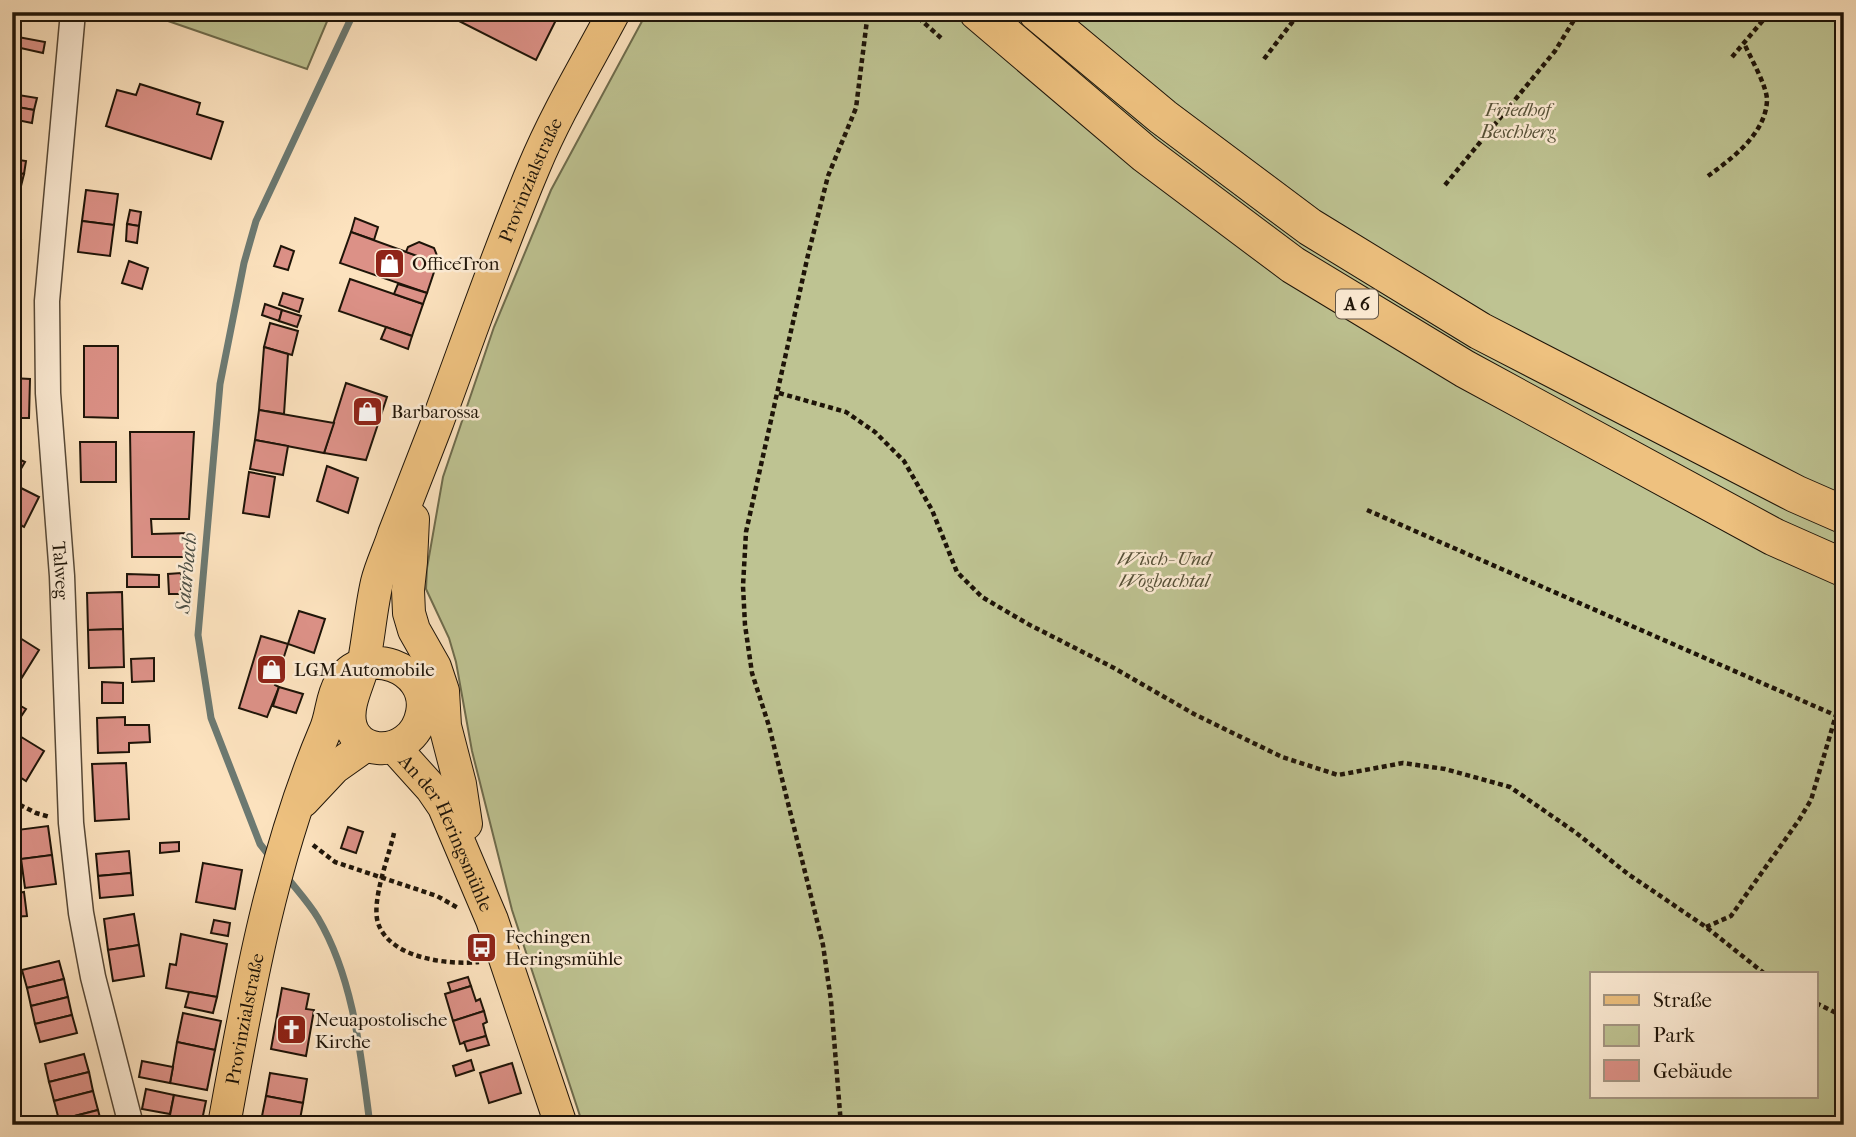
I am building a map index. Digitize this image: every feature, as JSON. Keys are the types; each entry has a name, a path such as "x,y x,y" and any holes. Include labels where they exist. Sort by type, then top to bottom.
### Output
{"highway":[{"name":"A 6","path":"978,12 1145,154 1293,265 1465,369 1774,537 1844,568"},
{"name":"A 6","path":"1037,12 1163,117 1310,227 1480,331 1796,494 1844,515"}],"main road":[{"name":"Provinzialstraße","path":"364,662 377,580 508,233 535,164 614,12"},
{"name":"Provinzialstraße","path":"396,666 396,589 420,470"},
{"name":"An der Heringsmühle","path":"412,519 409,613 414,630 435,667 443,691 445,726 460,784 466,824"},
{"path":"364,662 350,705 349,721 355,735 379,746"},
{"path":"364,662 396,666 411,675 422,694 422,713 409,738 379,746 334,768 313,793 299,828 334,694 347,672 364,662"},
{"name":"An der Heringsmühle","path":"417,726 449,780 480,863 492,920"},
{"name":"An der Heringsmühle","path":"379,746 431,788 444,807 492,920 561,1125"},
{"name":"Provinzialstraße","path":"224,1125 267,914 299,828"}],"street":[{"name":"Talweg","path":"74,12 47,301 48,393 62,576 71,823 81,913 93,977 131,1125"}],"path":[{"path":"841,1125 831,1001 823,945 769,726 752,673 743,586 746,532 828,176 856,108 868,12"},
{"path":"912,12 941,38"},
{"path":"1264,59 1300,12"},
{"path":"1445,185 1555,51 1579,12"},
{"path":"1732,57 1770,12"},
{"path":"1708,176 1735,157 1761,124 1767,98 1744,43"},
{"path":"779,393 846,412 875,432 904,461 932,510 957,572 982,597 1194,714 1282,757 1338,775 1403,763 1445,769 1510,787 1706,927 1762,972"},
{"path":"1367,510 1844,719"},
{"path":"1706,927 1731,916 1799,820 1811,800 1836,715"},
{"path":"12,801 36,813 71,823"},
{"path":"299,828 335,862 438,896 460,910"},
{"path":"394,833 377,898 379,924 387,936 403,950 429,961 476,962 504,957"},
{"path":"1818,1004 1844,1017"}],"green space":[{"path":"142,12 331,12 307,69"},
{"name":"Wisch- Und Wogbachtal","path":"647,12 1844,12 1844,1125 583,1125 512,910 472,751 449,638 426,589 427,568 443,477 494,327 551,190"}],"building":[{"path":"12,12 20,12 17,28 12,27"},
{"path":"458,12 560,12 536,60 455,19"},
{"path":"18,37 45,42 43,53 16,47"},
{"path":"140,84 200,103 197,114 223,122 211,159 106,126 117,90 136,95"},
{"path":"12,94 37,98 34,110 12,106"},
{"path":"12,106 34,110 32,123 12,119"},
{"path":"12,159 26,161 24,174 12,172"},
{"path":"12,172 24,174 21,186 12,184"},
{"path":"86,190 118,194 114,225 82,221"},
{"path":"130,210 141,212 139,226 127,224"},
{"path":"355,218 378,227 374,240 351,232"},
{"path":"82,221 114,225 110,256 78,252"},
{"path":"127,224 139,226 137,243 126,241"},
{"name":"OfficeTron","path":"351,232 437,263 427,293 340,263"},
{"path":"12,238 21,240 19,254 12,253"},
{"path":"419,242 434,248 437,263 406,252 408,247"},
{"path":"281,246 294,251 288,270 274,266"},
{"path":"129,261 148,268 142,289 122,283"},
{"path":"350,279 423,304 412,336 339,311"},
{"path":"398,284 427,293 423,304 394,294"},
{"path":"283,293 303,299 299,312 279,305"},
{"path":"265,304 282,310 279,321 262,315"},
{"path":"282,310 301,316 297,327 279,321"},
{"path":"270,323 298,331 292,355 264,347"},
{"path":"386,327 412,336 408,349 381,339"},
{"path":"84,346 118,346 118,418 84,417"},
{"path":"264,347 288,354 284,414 259,410"},
{"path":"12,378 30,379 29,418 12,418"},
{"path":"346,383 387,397 366,460 324,453"},
{"path":"259,410 334,423 324,453 255,440"},
{"path":"130,432 194,432 189,519 151,519 152,534 189,533 188,557 132,557"},
{"path":"255,440 288,446 283,475 250,469"},
{"path":"80,442 116,442 116,482 81,482"},
{"path":"12,456 25,462 12,484"},
{"path":"327,466 358,478 348,513 317,501"},
{"path":"249,472 275,477 269,517 243,513"},
{"path":"21,488 39,497 24,527 12,521 12,506"},
{"path":"12,521 21,525 12,541"},
{"path":"181,573 181,594 169,594 168,574"},
{"path":"127,574 159,575 159,587 127,587"},
{"path":"122,592 123,629 88,630 87,593"},
{"path":"299,611 325,619 314,653 288,644"},
{"path":"123,629 124,667 89,668 88,630"},
{"path":"12,633 39,650 16,687 12,684"},
{"path":"261,636 288,644 275,685 279,687 267,717 239,708"},
{"path":"154,658 154,681 132,682 131,659"},
{"path":"102,682 123,683 123,703 102,703"},
{"path":"279,687 303,694 296,713 273,706"},
{"path":"12,701 26,709 12,730"},
{"path":"125,717 125,725 149,725 150,742 129,743 129,752 98,753 97,718"},
{"path":"18,735 44,751 26,781 12,772 12,744"},
{"path":"126,763 129,819 95,821 92,764"},
{"path":"48,826 52,855 21,859 17,830"},
{"path":"348,827 363,832 356,853 341,848"},
{"path":"179,842 179,851 160,853 160,843"},
{"path":"129,851 131,873 98,876 96,854"},
{"path":"52,855 56,884 25,888 21,859"},
{"path":"203,863 242,870 235,909 196,902"},
{"path":"131,873 133,895 100,898 98,876"},
{"path":"24,892 27,916 12,917 12,894"},
{"path":"134,914 139,945 108,950 104,919"},
{"path":"214,920 230,923 228,936 211,933"},
{"path":"181,934 227,944 217,997 166,988 170,964 176,965"},
{"path":"139,945 144,976 113,981 108,950"},
{"path":"59,961 64,979 27,988 22,970"},
{"path":"468,977 471,986 451,992 448,983"},
{"path":"64,979 68,997 31,1006 27,988"},
{"path":"471,986 476,1001 480,999 484,1011 453,1021 445,994"},
{"name":"Neuapostolische Kirche","path":"282,988 309,994 306,1009 314,1010 306,1056 271,1049"},
{"path":"189,992 217,997 213,1013 185,1007"},
{"path":"68,997 72,1015 35,1024 31,1006"},
{"path":"484,1011 487,1022 483,1024 486,1036 460,1044 453,1021"},
{"path":"183,1013 221,1021 215,1050 177,1042"},
{"path":"72,1015 77,1033 40,1042 35,1024"},
{"path":"486,1036 489,1045 467,1051 464,1042"},
{"path":"177,1042 215,1050 207,1090 170,1083"},
{"path":"84,1054 89,1072 49,1082 45,1064"},
{"path":"471,1060 474,1070 456,1076 453,1066"},
{"path":"142,1061 173,1067 170,1083 139,1077"},
{"path":"512,1063 521,1093 489,1103 480,1073"},
{"path":"89,1072 93,1091 54,1101 49,1082"},
{"path":"270,1073 307,1079 303,1103 266,1096"},
{"path":"146,1089 174,1095 170,1114 142,1109"},
{"path":"93,1091 98,1110 59,1120 54,1101"},
{"path":"174,1095 206,1101 201,1125 168,1125"},
{"path":"266,1096 303,1103 299,1125 261,1121"},
{"path":"98,1110 102,1125 60,1125 59,1120"}],"waterway":[{"name":"Saarbach","path":"271,858 260,844 211,718 198,635 220,384 244,263 256,221 354,12"},
{"name":"Saarbach","path":"285,875 318,918 340,966 354,1018 370,1125"}],"place":[{"name":"OfficeTron","path":"389,263"},
{"name":"Barbarossa","path":"368,411"},
{"name":"LGM Automobile","path":"271,669"},
{"name":"Fechingen Heringsmühle","path":"482,947"},
{"name":"Neuapostolische Kirche","path":"292,1030"}],"park label":[{"name":"Friedhof Beschberg","path":"1518,120"}]}
